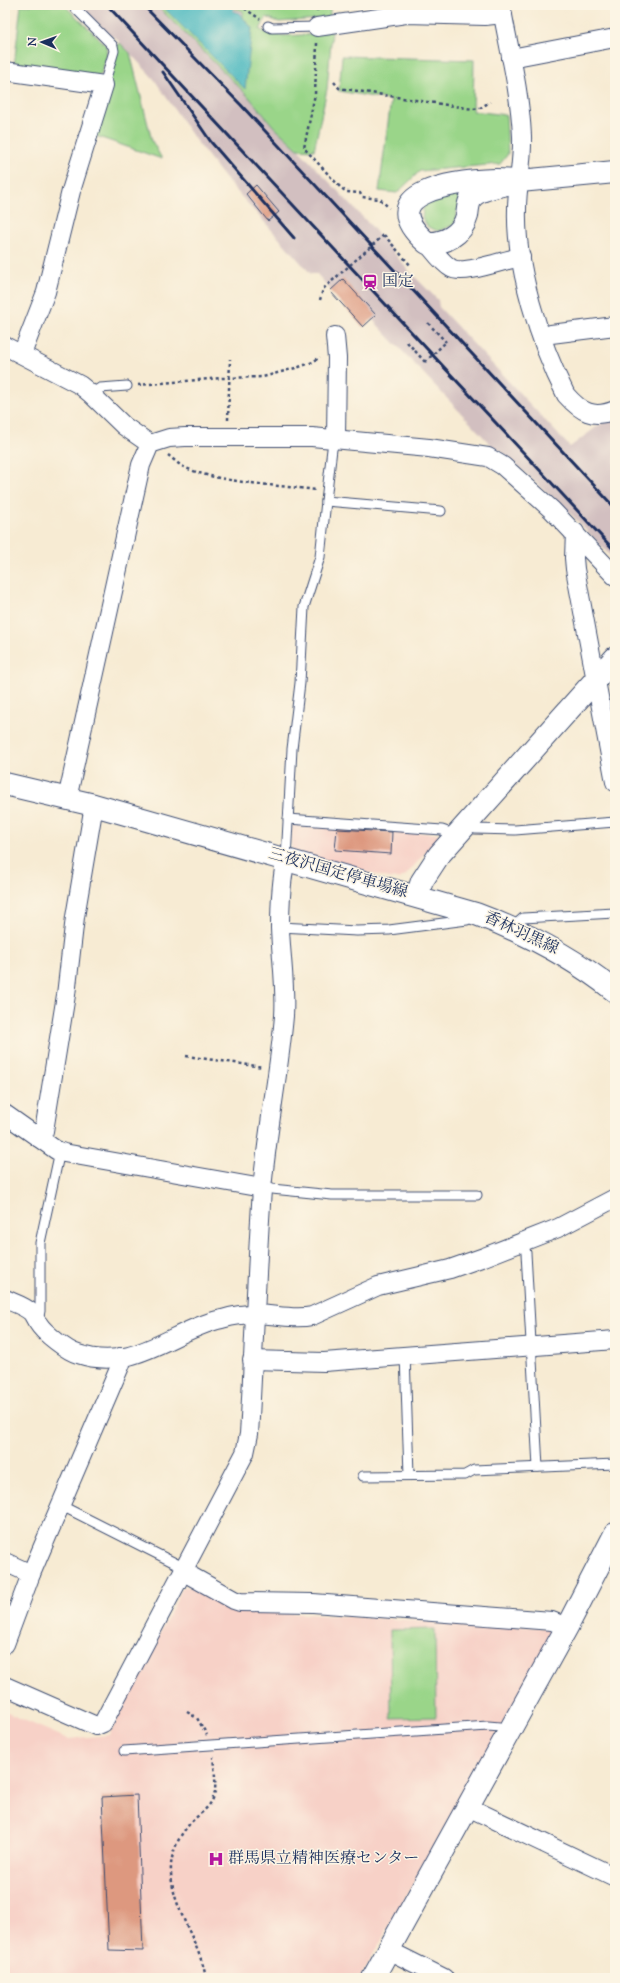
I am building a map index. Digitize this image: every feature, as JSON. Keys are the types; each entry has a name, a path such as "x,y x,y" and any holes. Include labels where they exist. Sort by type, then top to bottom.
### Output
{"main road":[{"path":"520,182 496,180 465,182 435,188 422,193 409,207 407,218 411,226 427,243 443,242 456,233 464,223 468,205 475,195 487,188 502,187 520,182 615,172"},
{"name":"三夜沢国定停車場線","path":"5,784 94,805 417,896 422,881 432,864 615,658"},
{"name":"香林羽黒線","path":"417,896 476,914 513,928 556,949 615,991"},
{"path":"372,1978 568,1627 615,1534"}],"street":[{"path":"317,34 406,14 485,16 502,9 520,113 522,150 517,210 521,257 533,314 560,384 566,395 575,405 584,411 600,414 615,410"},
{"path":"511,58 615,38"},
{"path":"5,71 104,85 71,191 46,292 22,354"},
{"path":"427,243 449,267 456,270 521,257"},
{"path":"542,337 551,334 615,326"},
{"path":"335,336 337,358 336,439"},
{"path":"5,346 64,375 91,394 113,416 155,442 185,437 312,437 429,448 488,457 503,466 575,532 615,576"},
{"path":"67,799 141,465 155,442"},
{"path":"575,532 574,558 615,782"},
{"path":"39,1138 44,1130 66,995 75,917 94,805"},
{"path":"5,1686 96,1726 103,1723 245,1453 249,1434 254,1314 262,1188 278,1072 284,1014 284,983 280,927 282,877 286,859"},
{"path":"5,1114 60,1151 262,1188"},
{"path":"5,1299 27,1309 33,1314 38,1324 65,1347 77,1354 100,1358 135,1356 205,1323 254,1314 296,1317 312,1316 378,1286 450,1269 524,1242 558,1228 615,1198"},
{"path":"252,1360 324,1362 405,1354 615,1340"},
{"path":"5,1644 31,1574 121,1364 120,1357"},
{"path":"5,1562 31,1574"},
{"path":"185,1568 191,1576 240,1602 313,1604 552,1621 568,1627"},
{"path":"468,1807 615,1877"},
{"path":"388,1950 444,1978"}],"lane":[{"path":"72,5 113,46 114,51 104,85"},
{"path":"268,26 317,34"},
{"path":"91,394 100,388 127,386"},
{"path":"286,859 292,748 300,683 304,606 320,557 332,449 336,439"},
{"path":"326,497 441,511"},
{"path":"288,819 442,830 515,830 615,822"},
{"path":"513,928 523,918 615,912"},
{"path":"280,927 358,931 389,930 467,920 476,914"},
{"path":"38,1324 40,1311 40,1243 60,1151"},
{"path":"262,1188 332,1195 477,1195"},
{"path":"524,1242 526,1253 538,1467"},
{"path":"405,1354 409,1475"},
{"path":"363,1476 465,1475 474,1470 615,1464"},
{"path":"60,1505 185,1568"},
{"path":"124,1751 488,1726 500,1727 510,1732"}],"path":[{"path":"232,5 244,8 268,26"},
{"path":"317,34 315,94 304,143 305,151 341,188 347,192 360,193 362,196 380,199 389,208"},
{"path":"334,82 339,88 473,110 490,102"},
{"path":"320,300 323,289 384,235 411,266"},
{"path":"407,342 425,362 446,342 428,323"},
{"path":"127,386 229,378 263,377 313,362 322,356"},
{"path":"227,437 230,359"},
{"path":"155,442 182,466 192,470 230,479 326,497"},
{"path":"186,1056 270,1068 278,1072"},
{"path":"187,1712 197,1718 206,1730 211,1744 215,1791 210,1804 188,1826 179,1841 173,1853 171,1865 174,1896 196,1944 206,1978"}],"shaded area":[{"path":"79,5 222,5 244,12 248,96 274,127 298,149 373,228 408,270 438,300 439,307 570,447 603,422 613,419 615,425 615,561 573,516 504,454 493,447 372,319 363,327 317,274 311,274 225,178 194,138 154,79 114,36 112,37"},
{"path":"292,825 438,834 440,836 405,876 398,879 389,878 291,851"},
{"name":"群馬県立精神医療センター","path":"183,1587 192,1587 235,1610 548,1628 553,1634 360,1978 5,1978 5,1712 68,1739 109,1735"}],"green space":[{"path":"21,5 64,5 106,45 107,55 101,74 93,78 14,66"},
{"path":"156,5 200,5 222,9 243,17 243,11 222,5 330,5 330,18 279,22 266,17 260,30 286,36 332,31 327,89 314,150 298,149 274,127 248,96"},
{"path":"120,43 130,53 152,141 162,159 93,135 117,46"},
{"path":"342,56 474,60 473,111 506,115 508,154 500,164 420,171 397,193 379,191 391,100 339,91"},
{"path":"462,191 454,225 438,231 428,227 422,218 424,202"},
{"path":"435,1629 436,1717 391,1718 390,1630"}],"water":[{"path":"161,5 216,5 239,13 252,28 245,89"}],"building":[{"path":"256,185 279,212 268,221 246,194"},
{"path":"343,279 376,315 363,327 330,291"},
{"path":"337,829 392,832 391,854 335,850"},
{"path":"137,1795 143,1951 109,1950 102,1797"}],"waterway":[{"path":"216,5 232,9"}],"railway":[{"path":"107,5 615,551"},
{"path":"143,5 241,105 615,508"},
{"path":"163,72 211,142 294,238"}],"place":[{"name":"国定","path":"370,282"},
{"name":"群馬県立精神医療センター","path":"216,1859"}]}
